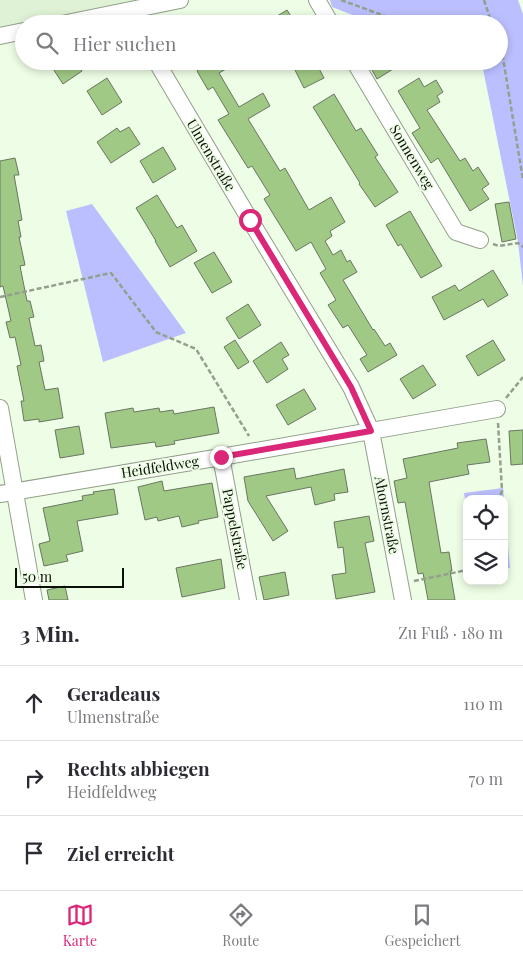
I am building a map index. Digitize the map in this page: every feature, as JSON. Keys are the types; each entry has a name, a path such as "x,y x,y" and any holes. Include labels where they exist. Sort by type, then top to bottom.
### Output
{"street":[{"path":"136,15 180,0"},
{"path":"317,0 326,15"},
{"path":"0,36 15,33"},
{"name":"Ulmenstraße","path":"161,70 351,387 371,431"},
{"name":"Sonnenweg","path":"359,70 456,232 480,240"},
{"path":"0,408 7,492 34,600"},
{"name":"Heidfeldweg","path":"7,492 497,409"},
{"name":"Ahornstraße","path":"371,431 402,592"},
{"name":"Pappelstraße","path":"221,457 248,600"}],"path":[{"path":"341,0 382,15"},
{"path":"484,0 489,15"},
{"path":"503,70 523,180"},
{"path":"480,240 499,246 518,243 523,247"},
{"path":"0,297 111,273 156,332 196,349 258,450"},
{"path":"500,495 502,491 497,409 523,377"},
{"path":"402,592 463,571"}],"shaded area":[{"path":"0,0 172,0 90,15 15,15 15,27 0,31"},
{"path":"330,0 518,0 523,14 523,286 518,242 483,70 508,70 508,15 353,15 332,7"},
{"path":"92,204 186,333 103,362 66,211"},
{"path":"503,488 504,495 464,495 464,493"},
{"path":"508,546 510,568 508,568"}],"building":[{"path":"287,10 290,15 279,15"},
{"path":"54,70 81,70 82,71 63,84"},
{"path":"224,70 219,73 239,107 263,93 270,106 248,119 280,171 285,168 309,210 331,197 345,222 330,231 332,236 325,241 333,255 341,250 347,262 350,260 357,272 343,280 373,330 385,346 390,343 397,355 368,372 360,359 367,355 348,325 343,328 328,305 336,300 320,273 326,269 311,242 296,251 264,199 270,195 252,166 248,168 218,120 229,114 213,87 208,90 197,71"},
{"path":"295,70 320,70 324,78 304,88"},
{"path":"372,70 392,70 377,79"},
{"path":"107,78 122,102 102,115 87,91"},
{"path":"419,78 424,87 436,80 443,92 437,96 440,102 427,110 460,161 465,158 473,171 478,167 489,184 482,189 489,199 470,211 438,158 431,163 412,133 420,128 398,91"},
{"path":"334,94 356,131 361,128 378,155 375,157 398,192 375,207 313,107"},
{"path":"129,127 140,144 111,163 97,142 117,128 120,132"},
{"path":"163,147 176,169 153,183 140,161"},
{"path":"15,158 19,175 14,175 22,220 18,221 21,237 19,237 25,265 20,266 27,301 30,301 34,317 29,318 35,346 41,345 44,361 39,362 45,390 58,388 63,418 39,422 39,419 24,421 21,401 24,401 17,366 21,365 15,337 10,338 6,322 11,321 3,286 0,287 0,161"},
{"path":"157,195 177,228 182,225 197,251 170,267 136,208"},
{"path":"509,202 516,239 502,242 495,204"},
{"path":"410,211 442,266 421,278 401,244 398,246 386,225"},
{"path":"214,252 232,282 212,293 194,263"},
{"path":"493,270 508,295 488,307 483,299 444,320 432,297 455,285 459,291"},
{"path":"248,304 261,325 239,339 226,318"},
{"path":"235,340 249,362 238,369 224,347"},
{"path":"493,340 505,360 478,376 466,356"},
{"path":"281,342 289,355 282,359 288,369 267,383 253,361"},
{"path":"423,365 436,385 413,399 400,379"},
{"path":"304,389 316,409 288,425 276,405"},
{"path":"214,407 219,433 174,441 175,444 156,447 155,442 111,448 105,413 133,408 134,412 159,408 160,412 173,410 174,414"},
{"path":"79,426 84,454 60,458 55,430"},
{"path":"523,430 523,464 511,465 509,431"},
{"path":"486,439 490,462 467,465 469,474 429,482 441,553 449,552 455,600 428,600 423,573 418,574 405,502 398,503 394,481 407,478 403,459 458,448 457,443"},
{"path":"294,468 296,479 344,469 348,492 334,494 335,500 315,505 311,487 266,496 288,531 273,541 248,501 244,477"},
{"path":"162,481 164,491 212,483 218,517 182,527 179,516 158,521 157,517 145,520 138,487"},
{"path":"114,489 118,514 77,521 83,551 66,555 68,561 44,566 39,544 50,541 43,508 83,500 82,496 94,494 93,492"},
{"path":"369,516 374,541 365,543 375,592 336,599 332,575 346,573 343,547 338,548 334,522"},
{"path":"221,559 225,588 182,597 176,568"},
{"path":"285,572 289,595 264,600 259,577"},
{"path":"65,586 68,600 49,600 47,590"}],"route":[{"path":"221,457 371,431 351,387 250,220"}]}
